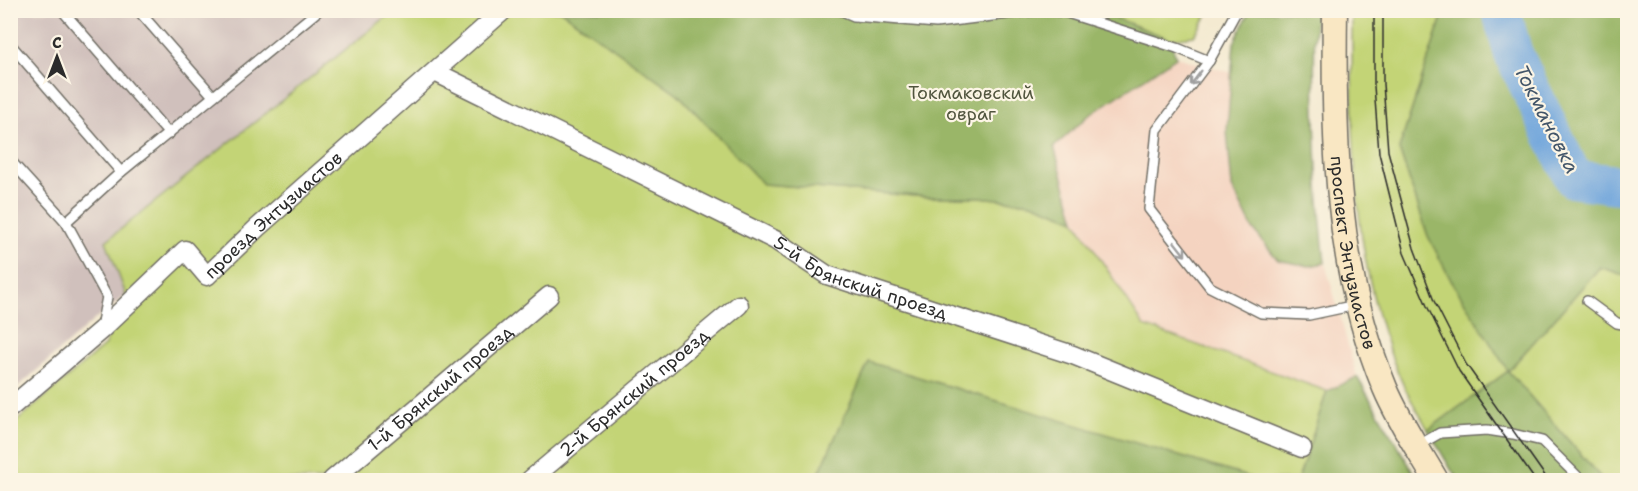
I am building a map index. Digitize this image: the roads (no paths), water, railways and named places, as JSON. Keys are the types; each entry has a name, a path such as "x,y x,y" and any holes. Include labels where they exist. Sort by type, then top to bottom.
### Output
{"street":[{"path":"435,72 504,10"},
{"name":"проспект Энтузиастов","path":"1335,10 1334,103 1339,195 1356,305 1386,389 1436,480"},
{"name":"проезд Энтузиастов","path":"10,408 100,330 184,250 207,276 257,228 435,72"},
{"name":"5-й Брянский проезд","path":"435,72 775,240 827,275 1073,356 1302,448"},
{"name":"1-й Брянский проезд","path":"332,480 549,296"},
{"name":"2-й Брянский проезд","path":"530,480 740,305"}],"lane":[{"path":"62,10 169,134"},
{"path":"138,10 213,96"},
{"path":"66,222 121,172 319,10"},
{"path":"840,10 854,16 936,23 1041,10 1064,12 1177,48 1209,61"},
{"path":"1237,10 1209,61 1157,130 1149,209 1210,287 1261,313 1309,315 1356,305"},
{"path":"10,44 121,172"},
{"path":"10,160 66,222 107,297 100,330"},
{"path":"1587,301 1617,323 1628,325"},
{"path":"1417,446 1440,433 1486,430 1513,434 1542,441 1581,480"}],"waterway":[{"name":"Токмановка","path":"1501,10 1513,53 1574,179 1628,186"}],"tram line":[{"path":"1374,10 1374,86 1379,153 1404,253 1459,371 1535,480"},
{"path":"1383,10 1383,84 1388,151 1414,248 1434,301 1466,364 1548,480"}],"park label":[{"name":"Токмаковский овраг","path":"971,103"}]}
